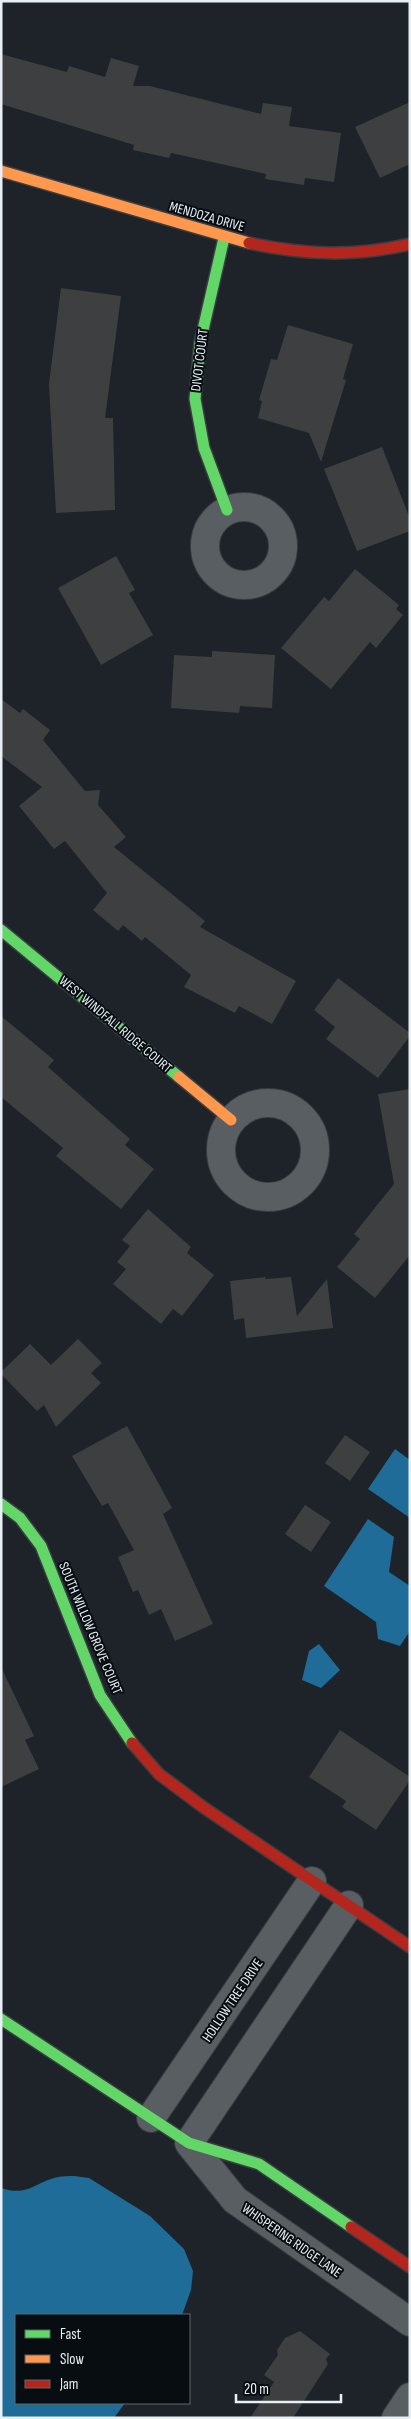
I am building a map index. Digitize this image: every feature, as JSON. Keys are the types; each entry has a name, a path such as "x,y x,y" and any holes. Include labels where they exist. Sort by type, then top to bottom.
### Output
{"street":[{"name":"MENDOZA DRIVE","path":"1,171 224,238 283,251 322,255 367,252 410,244"},
{"name":"DIVOT COURT","path":"224,238 200,343 195,399 204,448 227,510"},
{"name":"WEST WINDFALL RIDGE COURT","path":"1,930 231,1120"},
{"name":"SOUTH WILLOW GROVE COURT","path":"1,1504 20,1518 41,1546 100,1694 126,1735 160,1774 203,1808 410,1946"},
{"name":"HOLLOW TREE DRIVE","path":"150,2118 312,1881"},
{"path":"189,2143 348,1905"},
{"name":"WHISPERING RIDGE LANE","path":"1,2019 189,2143 259,2164 410,2266"},
{"name":"WHISPERING RIDGE LANE","path":"189,2143 235,2200 410,2322"},
{"path":"396,2418 410,2397"}],"water":[{"path":"395,1449 410,1460 410,1518 368,1489"},
{"path":"368,1519 394,1537 389,1572 410,1586 410,1631 400,1646 378,1639 376,1622 324,1586"},
{"path":"319,1644 340,1670 321,1688 302,1680 309,1651"},
{"path":"64,2176 89,2178 150,2216 184,2249 193,2271 191,2290 182,2314 15,2314 15,2404 124,2404 114,2418 1,2418 1,2188 18,2191 25,2190 50,2179"}],"building":[{"path":"1,54 67,72 69,66 105,77 111,58 139,66 133,86 150,86 261,114 263,103 292,107 289,126 341,133 334,182 305,178 304,185 265,179 266,174 171,153 169,158 133,150 134,145 1,104"},
{"path":"410,102 410,164 380,178 355,127"},
{"path":"61,288 121,296 105,418 113,418 115,510 56,513 49,384"},
{"path":"288,325 353,344 343,379 346,380 321,462 309,433 258,418 262,401 259,400 271,359 277,360"},
{"path":"382,447 410,519 410,531 357,551 324,469"},
{"path":"116,556 135,590 129,593 153,635 101,665 58,588"},
{"path":"355,569 399,605 396,609 403,615 376,648 370,642 331,689 281,648 324,597 329,601"},
{"path":"212,651 275,655 272,708 240,706 239,713 171,708 174,655 212,657"},
{"path":"1,699 20,713 23,709 50,730 43,740 85,791 100,790 98,805 126,837 114,847 205,921 200,927 296,981 272,1024 239,1006 235,1013 184,987 191,975 145,937 142,941 123,925 118,931 93,910 107,893 65,841 54,849 19,806 42,787 1,756"},
{"path":"338,978 410,1033 410,1036 378,1078 326,1039 335,1027 314,1010"},
{"path":"1,1016 54,1060 48,1067 130,1139 125,1145 154,1169 121,1209 56,1156 63,1148 1,1097"},
{"path":"410,1089 410,1255 375,1298 337,1267 360,1239 354,1234 394,1184 378,1094"},
{"path":"148,1209 191,1247 187,1253 214,1275 182,1316 173,1309 161,1324 113,1284 126,1269 117,1262 130,1246 122,1240"},
{"path":"266,1277 265,1279 291,1277 297,1316 327,1279 333,1328 246,1338 244,1318 234,1320 230,1281"},
{"path":"78,1339 102,1363 91,1373 101,1383 56,1427 44,1405 37,1411 1,1372 30,1344 51,1365"},
{"path":"127,1426 172,1508 163,1514 213,1624 175,1641 161,1609 149,1615 138,1590 133,1592 118,1557 134,1550 108,1503 102,1506 72,1456"},
{"path":"345,1435 370,1452 350,1481 325,1463"},
{"path":"305,1505 331,1522 311,1552 285,1534"},
{"path":"1,1667 34,1736 25,1740 39,1769 1,1787"},
{"path":"340,1730 410,1777 410,1780 376,1830 342,1807 346,1801 309,1777"},
{"path":"300,2331 330,2354 326,2359 328,2364 293,2418 250,2418 274,2382 264,2375 278,2355 277,2350 285,2338"}],"traffic: fast":[{"path":"224,238 200,343 195,399 204,448 227,510"},
{"path":"1,930 179,1077"},
{"path":"1,1504 20,1518 41,1546 100,1695 132,1743"},
{"path":"1,2019 189,2143 259,2164 351,2227"}],"traffic: slow":[{"path":"1,171 249,243"},
{"path":"179,1077 231,1120"}],"traffic: jam":[{"path":"249,243 290,250 330,253 369,251 410,244"},
{"path":"132,1743 159,1774 203,1807 410,1947"},
{"path":"351,2227 410,2267"}]}
